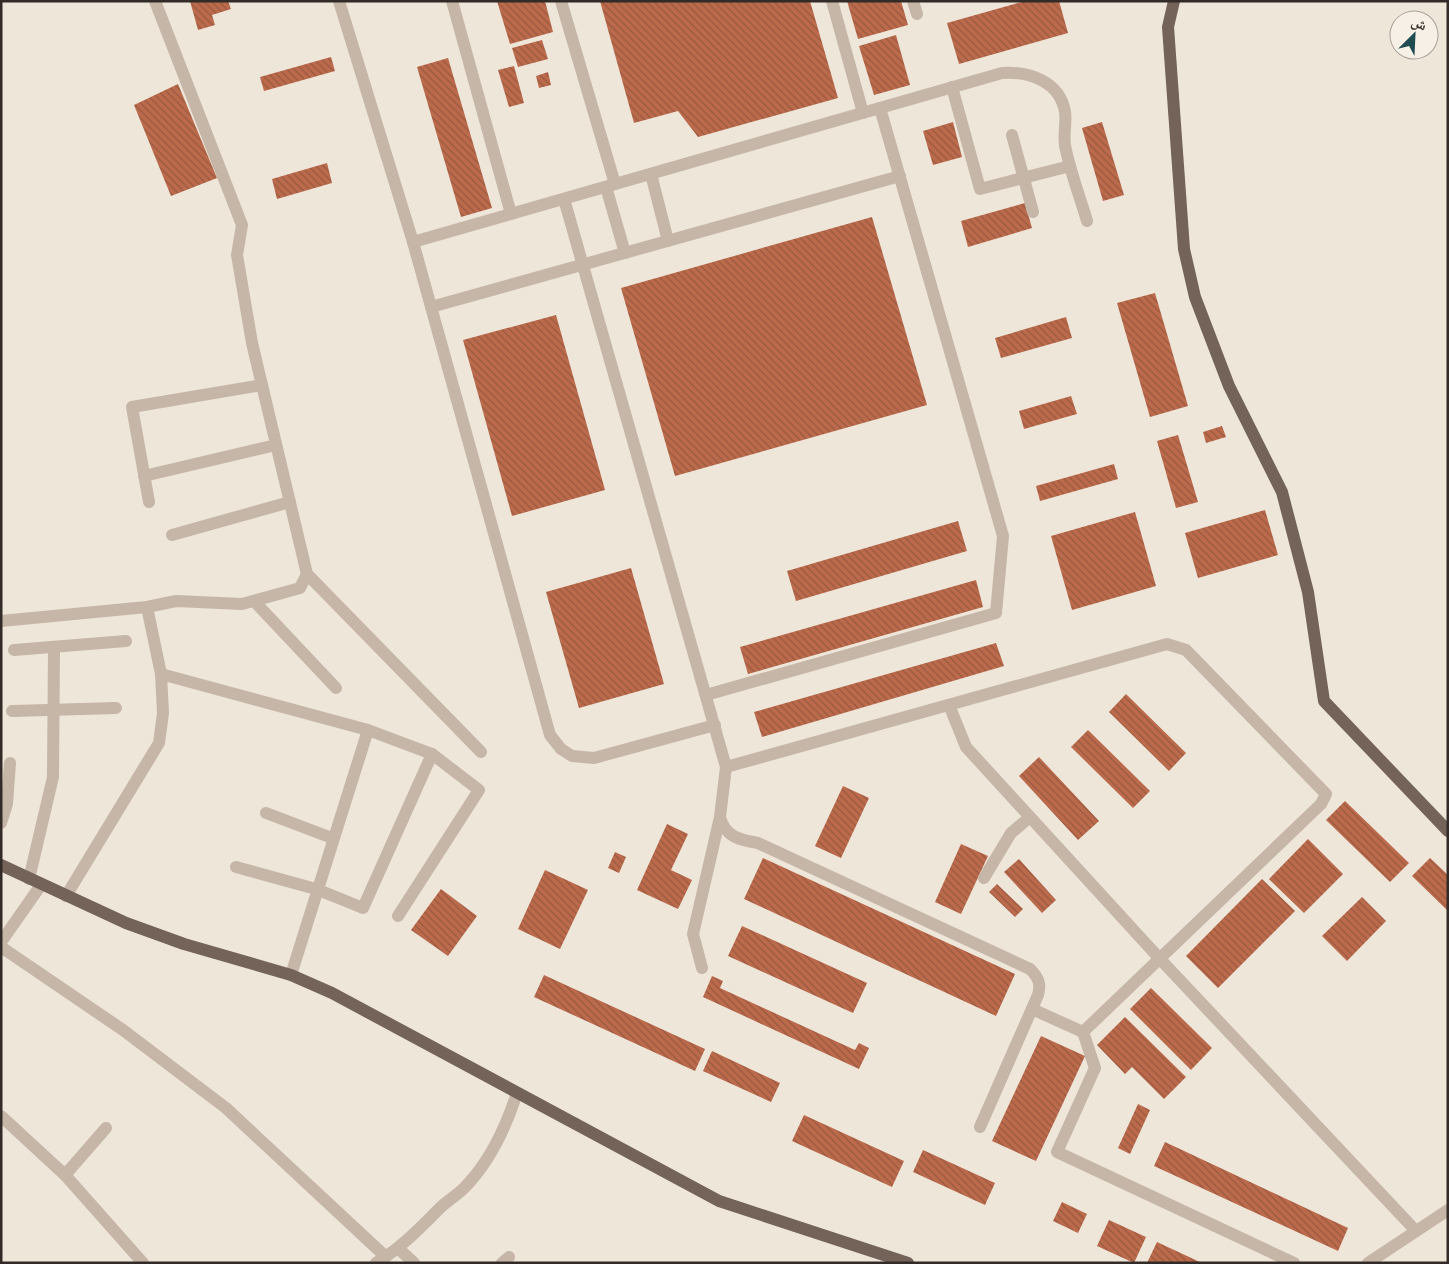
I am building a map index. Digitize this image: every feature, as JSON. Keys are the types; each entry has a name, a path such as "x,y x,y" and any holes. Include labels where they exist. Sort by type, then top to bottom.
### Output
{"main road":[{"path":"1174,1 1168,27 1184,249 1195,297 1229,386 1282,492 1308,592 1324,701 1448,831"},
{"path":"1,865 66,896 184,944 291,975 332,993 719,1201 908,1263"}],"street":[{"path":"155,1 242,225 237,255 252,343 307,574 481,752"},
{"path":"339,1 431,307 550,735 554,741 572,756 594,758 715,726"},
{"path":"452,1 511,214"},
{"path":"561,1 611,185 625,252"},
{"path":"832,1 863,113"},
{"path":"913,1 917,14"},
{"path":"412,242 952,87 1002,73 1019,72 1029,74 1046,83 1059,97 1065,112 1065,148 1087,221"},
{"path":"952,87 980,189 1070,166"},
{"path":"706,695 996,613 1003,536 880,108"},
{"path":"1012,135 1033,212"},
{"path":"651,174 668,240"},
{"path":"431,307 900,176"},
{"path":"564,199 726,767 720,817 693,934 702,968"},
{"path":"149,502 132,407 262,384"},
{"path":"144,476 276,445"},
{"path":"172,534 290,502"},
{"path":"1,621 147,608 176,601 242,604 255,602 300,588 307,574"},
{"path":"255,602 336,688"},
{"path":"66,896 152,758 159,743 164,713 161,674 147,608"},
{"path":"14,650 126,642"},
{"path":"726,767 1167,644 1186,650 1326,794 1321,804 1083,1032"},
{"path":"29,879 53,777 54,648"},
{"path":"161,674 368,730 432,754 479,790 398,916"},
{"path":"949,704 966,747 1160,959 1416,1231"},
{"path":"12,711 116,708"},
{"path":"291,975 332,838 368,730"},
{"path":"236,867 316,889 363,908 432,754"},
{"path":"1,823 6,804 10,764"},
{"path":"266,812 332,838"},
{"path":"720,817 722,826 729,835 758,843 1030,969 1036,976 1040,987 1032,1009 980,1127"},
{"path":"984,878 1011,833 1030,817"},
{"path":"1,942 41,885"},
{"path":"1,947 123,1030 226,1108 381,1260 399,1249 442,1205 464,1188 484,1166 511,1113 517,1094"},
{"path":"1032,1009 1083,1032 1095,1068 1057,1152 1294,1263"},
{"path":"1,1116 65,1176 143,1263"},
{"path":"65,1176 106,1128"},
{"path":"1368,1263 1448,1210"},
{"path":"399,1249 414,1263"}],"building":[{"path":"190,1 228,1 231,9 212,15 215,25 198,30"},
{"path":"497,1 545,1 553,32 510,44"},
{"path":"600,1 810,1 838,98 698,137 678,111 634,123"},
{"path":"847,1 901,1 908,25 858,39"},
{"path":"1025,1 1059,1 1068,33 959,64 947,23"},
{"path":"896,35 910,85 874,95 859,46"},
{"path":"542,40 548,59 518,67 512,48"},
{"path":"331,57 335,71 264,91 260,77"},
{"path":"448,58 492,208 461,217 417,67"},
{"path":"514,66 524,103 509,107 498,70"},
{"path":"548,72 551,85 539,88 536,76"},
{"path":"178,84 217,178 171,196 134,105"},
{"path":"953,122 962,157 933,165 923,131"},
{"path":"1102,122 1124,195 1103,201 1082,128"},
{"path":"327,163 332,183 277,199 272,179"},
{"path":"1025,203 1032,228 968,247 961,221"},
{"path":"872,217 927,405 675,476 621,288"},
{"path":"1155,293 1188,406 1150,417 1117,303"},
{"path":"556,315 605,490 512,516 463,340"},
{"path":"1066,317 1072,338 1001,358 995,338"},
{"path":"1071,396 1077,414 1024,429 1019,411"},
{"path":"1222,426 1226,437 1206,443 1203,432"},
{"path":"1178,435 1198,502 1176,508 1157,441"},
{"path":"1114,464 1118,479 1040,501 1036,486"},
{"path":"1265,510 1278,555 1198,578 1185,533"},
{"path":"1135,512 1156,586 1072,610 1051,536"},
{"path":"958,521 967,551 796,601 787,571"},
{"path":"631,568 664,684 579,708 546,592"},
{"path":"976,580 983,607 748,674 740,647"},
{"path":"996,643 1004,666 762,737 754,712"},
{"path":"1126,694 1186,753 1169,771 1109,712"},
{"path":"1088,730 1150,791 1133,808 1071,747"},
{"path":"1039,757 1099,821 1078,840 1019,776"},
{"path":"843,786 869,798 841,858 815,846"},
{"path":"1345,801 1409,863 1390,882 1326,820"},
{"path":"667,824 688,834 671,870 692,880 678,909 637,890"},
{"path":"1308,839 1343,874 1304,913 1269,879"},
{"path":"961,844 988,856 961,914 935,902"},
{"path":"615,852 626,857 619,873 608,868"},
{"path":"763,858 1015,974 996,1016 744,899"},
{"path":"1430,858 1448,875 1448,911 1412,876"},
{"path":"1019,859 1056,900 1042,913 1004,872"},
{"path":"545,870 588,890 560,949 518,929"},
{"path":"1262,879 1295,911 1218,988 1186,956"},
{"path":"997,884 1023,909 1015,917 989,892"},
{"path":"441,889 477,916 448,956 411,930"},
{"path":"1362,897 1386,921 1347,961 1322,936"},
{"path":"742,926 867,983 853,1013 728,956"},
{"path":"544,975 705,1049 695,1071 534,997"},
{"path":"712,976 723,981 720,988 855,1050 859,1043 869,1048 859,1069 703,997"},
{"path":"1151,988 1212,1048 1191,1070 1130,1009"},
{"path":"1125,1017 1186,1077 1164,1099 1132,1067 1125,1074 1097,1045"},
{"path":"1041,1036 1085,1056 1036,1161 992,1141"},
{"path":"712,1051 780,1083 771,1102 703,1071"},
{"path":"1138,1104 1150,1110 1130,1154 1118,1148"},
{"path":"804,1115 904,1161 892,1187 792,1141"},
{"path":"1165,1142 1348,1228 1338,1251 1154,1166"},
{"path":"923,1150 995,1183 985,1205 913,1172"},
{"path":"1062,1202 1087,1214 1078,1233 1053,1221"},
{"path":"1109,1220 1146,1237 1134,1263 1097,1246"},
{"path":"1157,1242 1202,1263 1147,1263"}]}
